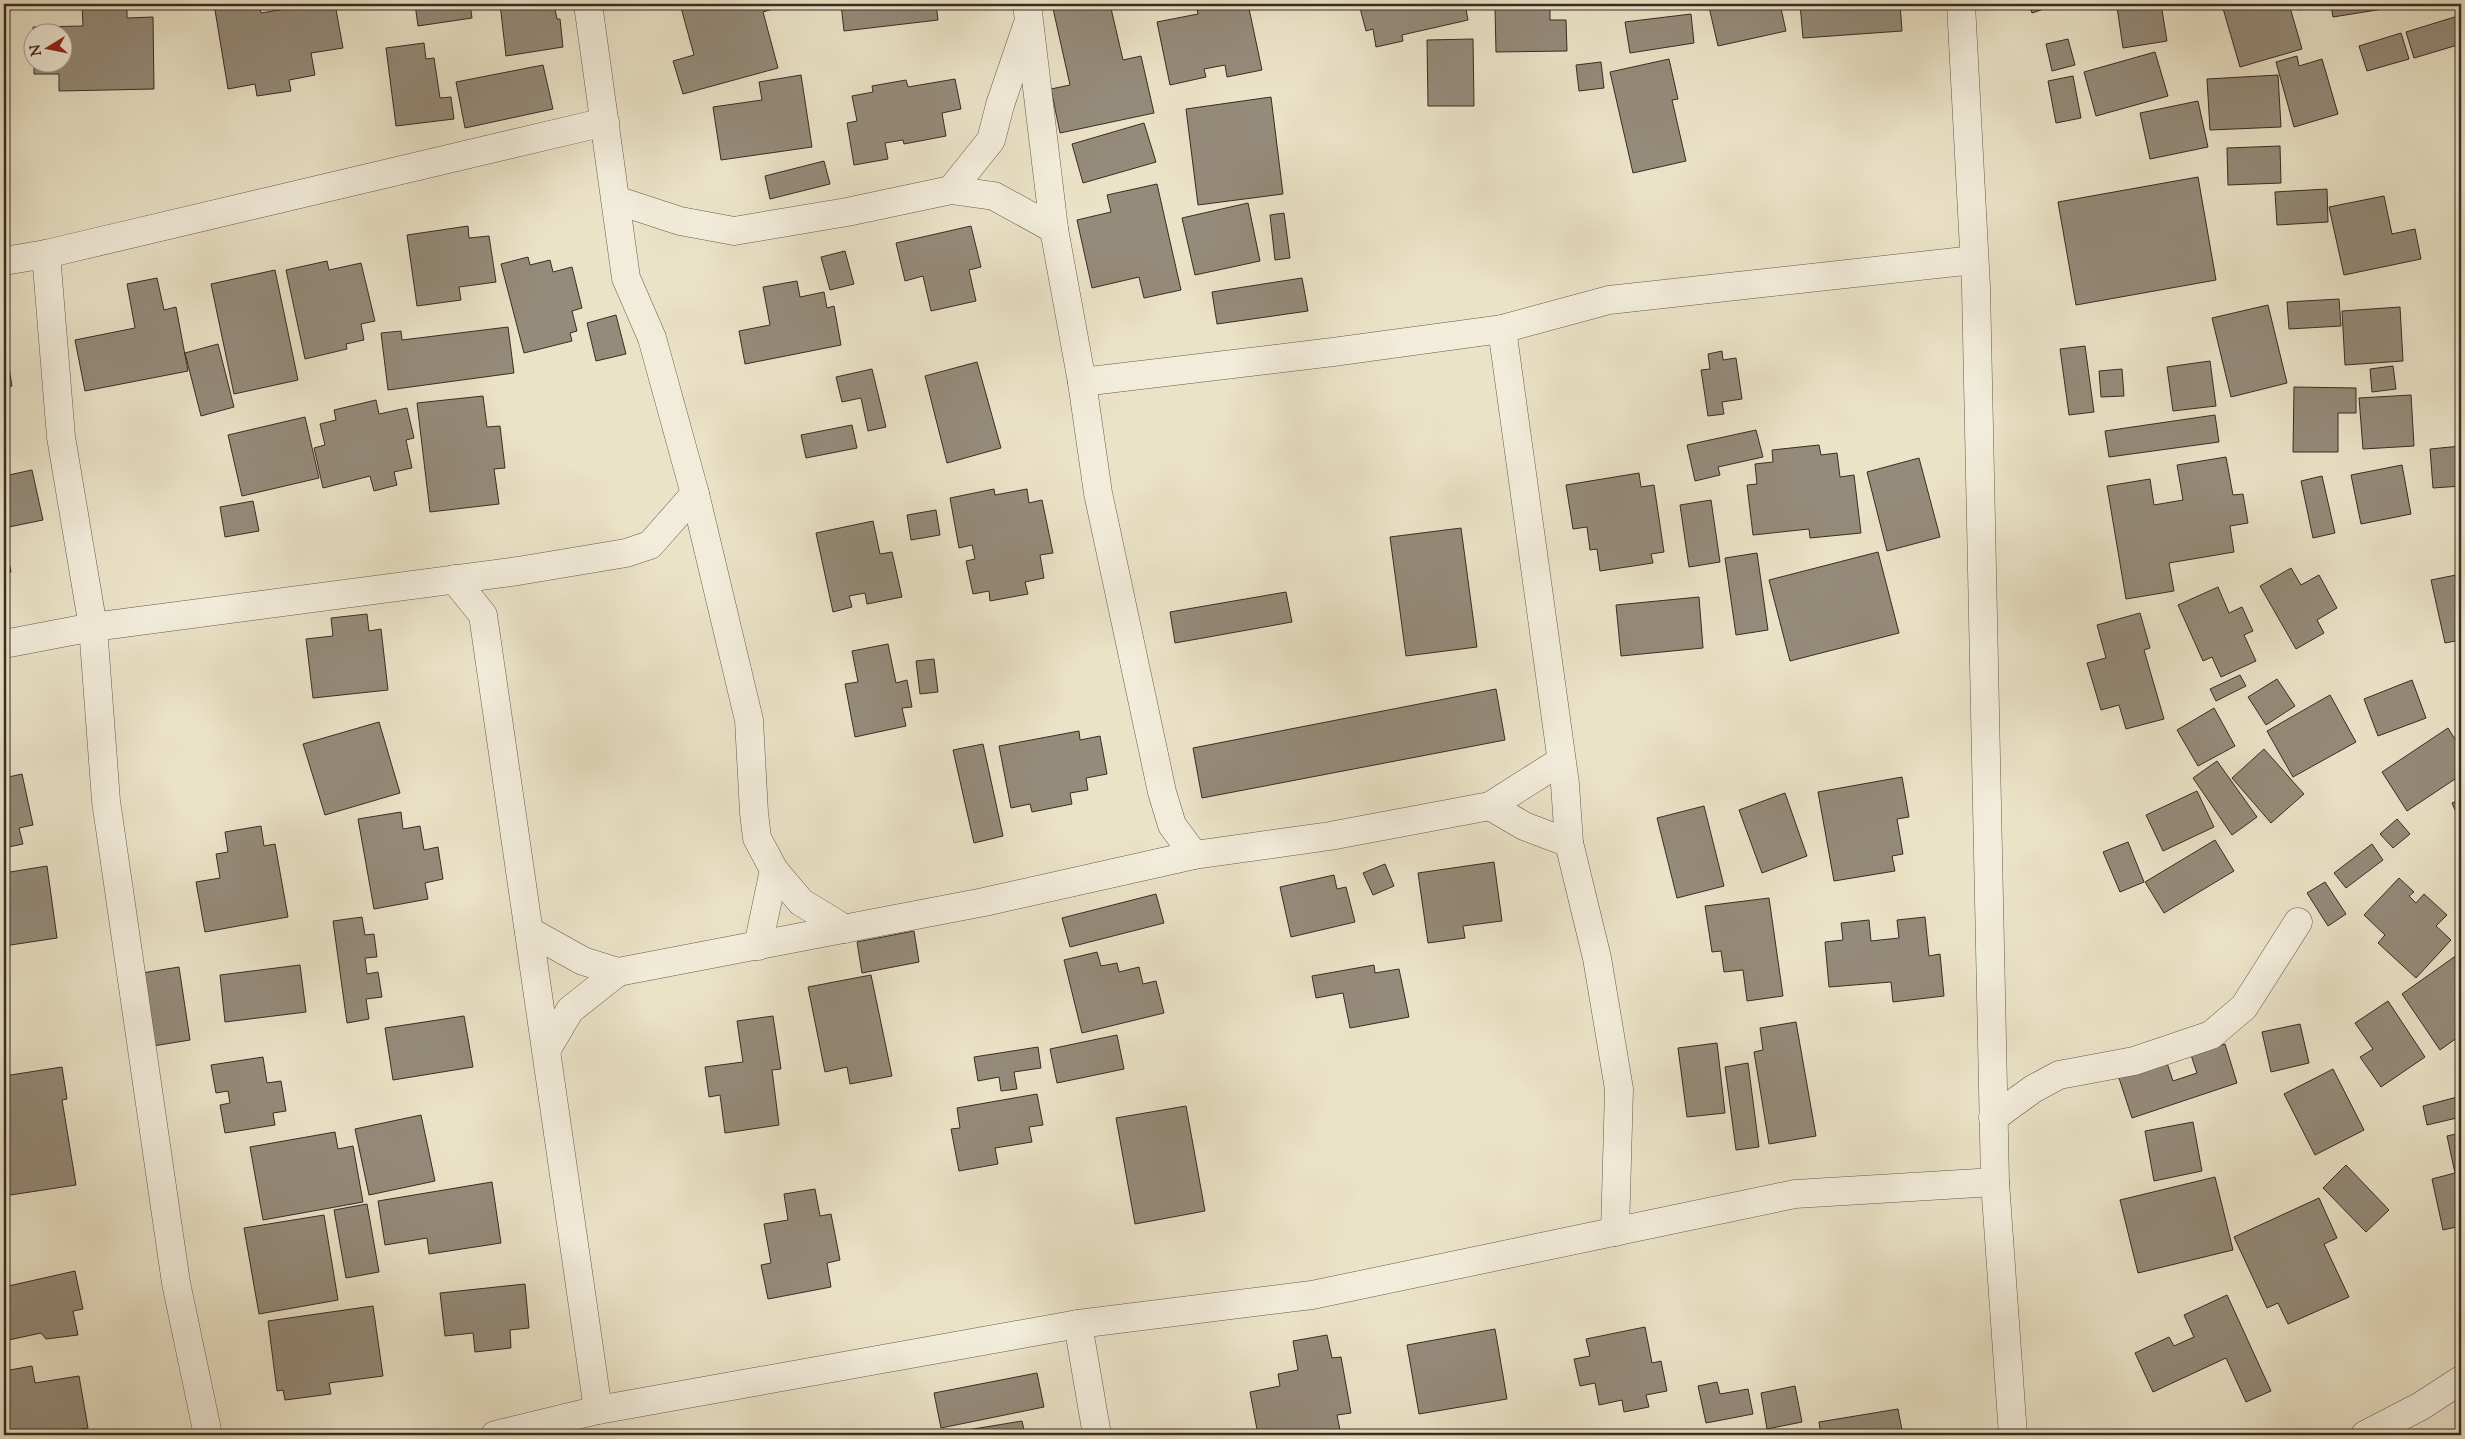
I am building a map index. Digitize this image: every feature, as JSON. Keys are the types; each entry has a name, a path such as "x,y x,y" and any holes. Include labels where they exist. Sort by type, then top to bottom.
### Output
{"street":[{"path":"588,4 626,278 652,338 695,494 749,720 757,838 774,870 801,902 845,929"},
{"path":"1961,4 1974,260 1995,1182 2013,1435"},
{"path":"951,190 991,140 1028,13"},
{"path":"1028,13 1054,229 1082,382 1098,494 1162,792 1172,825 1194,855"},
{"path":"4,261 46,254 605,122"},
{"path":"616,200 680,222 734,231 847,212 951,190 994,196 1054,229"},
{"path":"46,254 61,436 93,627 106,801 176,1283 208,1435"},
{"path":"1082,382 1333,352 1502,329 1609,300 1974,260"},
{"path":"1502,329 1561,761 1569,843 1597,958 1619,1089 1615,1232"},
{"path":"4,644 93,627 454,579 616,554 650,545 695,494"},
{"path":"454,579 483,615 598,1410"},
{"path":"547,1049 570,1010 618,972 984,902 1194,855 1330,836 1490,806 1561,761"},
{"path":"1490,806 1524,826 1569,843"},
{"path":"758,946 774,870"},
{"path":"1993,1118 2033,1089 2060,1075 2134,1062 2211,1035 2244,1007 2298,922"},
{"path":"529,931 583,961 618,972"},
{"path":"494,1435 598,1410 1078,1324 1312,1295 1795,1194 1995,1182"},
{"path":"1078,1324 1098,1435"},
{"path":"2365,1435 2420,1406 2461,1380"}],"building":[{"path":"82,4 127,4 127,18 153,17 154,89 59,91 59,74 34,74 34,72 72,72 72,26 83,26"},
{"path":"214,4 259,4 261,13 314,4 335,4 343,48 311,53 315,75 289,80 291,91 257,96 255,84 228,89"},
{"path":"415,4 470,4 472,18 418,26"},
{"path":"500,4 554,4 557,19 560,19 563,47 506,56"},
{"path":"680,4 789,4 763,12 778,68 683,94 673,61 694,55"},
{"path":"841,4 936,4 938,20 844,31"},
{"path":"1052,4 1110,4 1123,60 1141,56 1154,113 1060,133 1051,89 1070,85"},
{"path":"1196,4 1248,4 1262,70 1227,77 1225,65 1204,69 1206,77 1170,85 1157,22 1198,14"},
{"path":"1359,4 1465,4 1468,20 1402,35 1403,41 1376,47 1373,29 1366,31"},
{"path":"1480,4 1550,4 1550,20 1566,20 1567,51 1496,52 1495,8 1480,8"},
{"path":"1627,4 1649,4 1628,9"},
{"path":"1725,4 1780,4 1786,31 1718,46 1709,7"},
{"path":"1800,4 1900,4 1902,31 1803,38"},
{"path":"2029,4 2056,4 2056,5 2032,13"},
{"path":"2136,4 2161,4 2167,41 2123,48 2117,7"},
{"path":"2289,4 2302,49 2240,67 2222,5"},
{"path":"2299,4 2382,4 2383,9 2333,17 2331,5 2300,10"},
{"path":"1691,14 1694,43 1630,53 1625,22"},
{"path":"2461,15 2461,44 2414,58 2406,32"},
{"path":"2401,33 2409,59 2367,71 2359,46"},
{"path":"1473,39 1474,106 1428,106 1427,40"},
{"path":"2068,39 2075,65 2052,71 2046,44"},
{"path":"424,43 426,59 434,58 440,98 451,97 454,119 396,126 386,48"},
{"path":"2155,52 2168,96 2096,116 2084,72"},
{"path":"2297,56 2299,66 2322,59 2338,114 2294,127 2276,62"},
{"path":"1669,59 1678,99 1672,100 1686,161 1633,173 1610,72"},
{"path":"1601,62 1604,88 1579,91 1576,65"},
{"path":"543,65 553,109 465,128 456,82"},
{"path":"801,75 812,147 721,160 713,107 762,100 759,82"},
{"path":"2278,75 2281,127 2210,130 2207,79"},
{"path":"2073,76 2081,118 2056,123 2048,81"},
{"path":"955,79 961,109 942,113 946,136 904,144 903,140 885,143 888,159 854,165 847,123 857,121 852,96 873,92 872,86 906,80 908,87"},
{"path":"1271,97 1283,194 1198,205 1186,109"},
{"path":"2198,101 2208,147 2150,159 2140,113"},
{"path":"1144,123 1156,162 1083,183 1072,144"},
{"path":"2280,146 2281,183 2228,185 2227,148"},
{"path":"824,161 830,184 770,199 765,176"},
{"path":"2198,177 2216,280 2076,305 2058,202"},
{"path":"1157,184 1181,290 1144,298 1139,277 1092,288 1077,220 1111,212 1107,195"},
{"path":"2327,189 2328,222 2277,225 2275,192"},
{"path":"2384,196 2392,234 2415,229 2421,259 2344,275 2329,207"},
{"path":"1248,203 1260,261 1195,275 1182,218"},
{"path":"1284,213 1290,258 1275,260 1270,215"},
{"path":"468,226 469,238 489,236 496,282 459,287 461,300 417,306 407,235"},
{"path":"971,226 981,267 969,270 976,301 931,311 923,276 905,281 896,243"},
{"path":"845,251 854,284 830,290 821,257"},
{"path":"528,257 530,265 550,260 553,272 572,267 582,308 572,311 577,331 570,333 572,341 524,353 501,264"},
{"path":"327,261 329,270 361,263 375,321 361,324 364,340 346,344 347,349 305,359 286,270"},
{"path":"275,270 298,380 234,394 211,284"},
{"path":"157,278 164,310 176,307 188,371 85,391 75,340 135,328 127,284"},
{"path":"1302,278 1308,311 1217,324 1212,292"},
{"path":"797,281 800,297 824,292 827,308 834,306 841,345 745,364 739,331 770,325 763,287"},
{"path":"2339,299 2341,326 2289,329 2287,302"},
{"path":"2268,305 2287,383 2231,397 2212,318"},
{"path":"2400,307 2403,361 2345,365 2342,311"},
{"path":"616,315 626,354 596,361 587,323"},
{"path":"508,327 514,373 388,390 381,333 401,331 402,340"},
{"path":"4,338 12,386 4,388"},
{"path":"218,344 234,407 201,416 185,353"},
{"path":"2085,346 2094,412 2069,415 2060,349"},
{"path":"1722,351 1723,360 1736,358 1742,399 1722,402 1724,414 1708,416 1701,370 1710,369 1708,354"},
{"path":"2210,361 2216,406 2173,411 2167,367"},
{"path":"977,362 1001,448 947,463 925,376"},
{"path":"2393,366 2396,389 2372,392 2370,369"},
{"path":"872,369 886,427 868,431 861,398 842,402 836,377"},
{"path":"2122,369 2124,396 2101,397 2099,371"},
{"path":"2294,387 2356,388 2356,413 2338,413 2338,452 2293,452"},
{"path":"2411,395 2414,446 2363,449 2359,398"},
{"path":"483,396 487,427 500,426 505,468 494,469 499,504 430,512 417,403"},
{"path":"376,400 379,414 407,408 414,438 406,440 412,468 394,472 397,485 374,491 370,476 323,488 314,448 325,445 320,424 336,420 334,410"},
{"path":"2215,415 2219,442 2109,457 2105,431"},
{"path":"305,417 319,478 242,496 228,435"},
{"path":"852,425 857,448 806,458 801,435"},
{"path":"1756,430 1763,457 1718,467 1720,475 1695,481 1687,445"},
{"path":"1819,445 1821,455 1837,453 1840,477 1854,475 1861,533 1810,538 1809,529 1753,535 1747,485 1757,484 1755,464 1773,462 1772,450"},
{"path":"2461,446 2461,486 2433,488 2430,449"},
{"path":"2226,457 2233,495 2243,494 2248,523 2230,526 2234,552 2169,563 2174,591 2126,599 2107,486 2150,479 2154,505 2183,500 2177,465"},
{"path":"1919,458 1940,537 1887,551 1867,472"},
{"path":"2402,465 2411,514 2361,524 2351,475"},
{"path":"32,470 43,520 4,528 4,476"},
{"path":"1639,473 1641,487 1654,485 1664,552 1651,554 1653,563 1600,571 1597,549 1590,550 1587,527 1573,529 1566,485"},
{"path":"2322,476 2335,533 2313,538 2301,481"},
{"path":"994,489 995,495 1027,489 1029,503 1042,500 1053,553 1040,555 1044,578 1025,582 1028,594 990,601 989,591 973,594 966,561 975,559 972,545 959,548 950,498"},
{"path":"1711,500 1720,562 1689,567 1680,505"},
{"path":"253,501 259,531 225,537 220,507"},
{"path":"936,510 940,535 911,540 907,515"},
{"path":"873,521 880,554 892,552 902,597 867,604 865,593 849,596 852,607 833,612 816,533"},
{"path":"1461,528 1477,647 1406,656 1390,537"},
{"path":"4,537 11,572 4,574"},
{"path":"1878,552 1899,633 1790,661 1769,580"},
{"path":"1757,553 1768,630 1736,635 1725,558"},
{"path":"2291,568 2301,585 2319,575 2337,608 2317,620 2324,633 2296,649 2260,586"},
{"path":"2461,574 2461,640 2445,643 2431,580"},
{"path":"2218,587 2229,613 2242,607 2253,631 2244,635 2256,661 2221,677 2212,657 2203,661 2178,605"},
{"path":"1286,592 1292,622 1175,643 1170,612"},
{"path":"1699,597 1703,648 1621,656 1616,605"},
{"path":"2140,613 2150,648 2144,650 2164,719 2126,729 2119,705 2101,710 2087,663 2106,658 2097,625"},
{"path":"367,614 369,631 381,629 388,690 313,698 306,639 333,636 331,618"},
{"path":"888,644 896,683 907,680 912,707 902,708 906,726 855,737 845,684 858,682 852,651"},
{"path":"934,659 938,692 920,694 916,661"},
{"path":"2240,675 2246,686 2216,701 2210,689"},
{"path":"2277,679 2295,706 2266,725 2248,697"},
{"path":"2412,680 2426,718 2378,736 2364,699"},
{"path":"1496,689 1505,740 1202,798 1193,748"},
{"path":"2330,695 2356,742 2293,777 2267,731"},
{"path":"2214,708 2235,746 2198,766 2177,730"},
{"path":"379,722 400,793 325,815 303,744"},
{"path":"2448,728 2461,749 2461,775 2407,811 2382,772"},
{"path":"1079,731 1080,740 1100,736 1107,774 1086,778 1088,790 1070,793 1072,804 1032,812 1030,804 1011,808 999,746"},
{"path":"983,744 1003,836 974,843 953,750"},
{"path":"2264,749 2304,794 2271,823 2232,778"},
{"path":"2217,761 2257,817 2232,835 2193,778"},
{"path":"22,774 33,825 19,828 23,844 4,848 4,778"},
{"path":"1902,777 1909,817 1897,819 1903,854 1892,856 1895,871 1834,881 1818,792"},
{"path":"2197,791 2214,827 2163,851 2146,815"},
{"path":"1785,793 1807,856 1762,873 1739,810"},
{"path":"2461,799 2461,824 2452,803"},
{"path":"1704,806 1724,886 1677,898 1657,818"},
{"path":"401,812 403,829 420,826 424,850 438,847 443,879 425,883 428,899 374,909 358,819"},
{"path":"2397,819 2410,834 2393,848 2380,834"},
{"path":"261,826 264,846 275,844 288,917 205,932 196,882 220,878 216,854 228,852 225,832"},
{"path":"2215,840 2234,871 2164,913 2145,882"},
{"path":"2128,842 2144,882 2120,892 2103,852"},
{"path":"2372,844 2383,860 2346,888 2334,873"},
{"path":"1494,862 1502,921 1463,926 1465,938 1428,943 1418,873"},
{"path":"1385,864 1394,886 1373,895 1363,873"},
{"path":"47,866 57,938 4,946 4,873"},
{"path":"1334,875 1337,889 1346,887 1355,922 1291,937 1280,887"},
{"path":"2399,878 2414,892 2409,896 2416,903 2424,894 2447,915 2436,926 2451,940 2416,978 2378,943 2385,935 2364,915"},
{"path":"2325,882 2346,914 2328,926 2307,893"},
{"path":"1156,894 1164,923 1070,947 1062,918"},
{"path":"1769,898 1783,996 1747,1001 1743,970 1724,972 1721,951 1712,952 1705,906"},
{"path":"362,917 365,935 374,934 377,957 365,958 367,974 378,972 382,997 366,999 369,1019 347,1023 333,921"},
{"path":"1925,917 1929,956 1940,954 1944,996 1893,1002 1891,982 1829,987 1825,942 1843,940 1841,923 1869,920 1871,941 1899,938 1897,920"},
{"path":"914,931 919,962 862,973 857,942"},
{"path":"1097,952 1101,966 1117,963 1119,972 1139,967 1143,984 1156,981 1164,1013 1082,1033 1064,960"},
{"path":"2457,955 2461,961 2461,1035 2440,1050 2402,994"},
{"path":"300,965 306,1012 225,1022 220,975"},
{"path":"1374,965 1375,973 1399,969 1409,1017 1350,1028 1343,993 1316,998 1312,976"},
{"path":"179,967 190,1040 153,1046 142,973"},
{"path":"871,975 892,1076 850,1084 847,1067 825,1072 808,987"},
{"path":"2388,1001 2425,1057 2381,1087 2360,1057 2373,1049 2355,1023"},
{"path":"464,1016 473,1067 393,1080 385,1028"},
{"path":"773,1016 781,1069 772,1070 779,1125 725,1133 720,1095 709,1097 705,1067 743,1062 737,1021"},
{"path":"1796,1022 1816,1136 1769,1144 1754,1052 1763,1050 1760,1028"},
{"path":"2300,1024 2309,1063 2271,1072 2262,1032"},
{"path":"1117,1035 1124,1069 1057,1083 1050,1049"},
{"path":"1717,1043 1725,1113 1687,1117 1678,1048"},
{"path":"2225,1044 2237,1083 2132,1118 2118,1075 2166,1060 2173,1081 2197,1073 2191,1055"},
{"path":"1038,1047 1041,1068 1014,1072 1017,1089 1001,1091 999,1077 978,1081 974,1057"},
{"path":"263,1057 267,1083 281,1081 286,1111 273,1113 275,1125 225,1133 220,1105 230,1103 228,1091 216,1093 211,1065"},
{"path":"1748,1063 1759,1147 1736,1150 1725,1067"},
{"path":"62,1067 67,1099 62,1100 76,1185 4,1196 4,1076"},
{"path":"2333,1069 2364,1130 2315,1155 2284,1094"},
{"path":"1037,1094 1043,1125 1029,1127 1032,1142 995,1148 998,1164 959,1171 951,1129 960,1128 957,1108"},
{"path":"2461,1096 2461,1117 2427,1125 2423,1106"},
{"path":"1186,1106 1205,1211 1135,1224 1116,1118"},
{"path":"421,1115 435,1181 369,1195 355,1129"},
{"path":"2193,1122 2202,1171 2154,1181 2145,1131"},
{"path":"335,1132 338,1149 353,1146 363,1202 263,1220 250,1147"},
{"path":"2461,1133 2461,1226 2443,1230 2432,1179 2455,1173 2447,1136"},
{"path":"2346,1165 2389,1210 2366,1232 2323,1188"},
{"path":"2215,1177 2233,1250 2138,1273 2120,1200"},
{"path":"492,1182 501,1243 429,1254 427,1238 385,1245 378,1201"},
{"path":"815,1189 820,1216 831,1214 840,1260 827,1263 831,1287 768,1299 761,1265 771,1263 764,1224 788,1220 784,1194"},
{"path":"2319,1198 2337,1238 2324,1244 2349,1297 2288,1324 2278,1303 2267,1308 2234,1237"},
{"path":"367,1204 379,1272 346,1278 334,1210"},
{"path":"324,1215 338,1300 259,1314 244,1228"},
{"path":"75,1271 83,1309 73,1311 78,1335 46,1339 41,1333 4,1341 4,1287"},
{"path":"525,1284 529,1328 510,1330 511,1348 475,1352 473,1333 445,1336 440,1293"},
{"path":"2227,1295 2271,1391 2246,1402 2226,1358 2153,1392 2135,1353 2169,1337 2174,1346 2194,1337 2184,1315"},
{"path":"373,1306 383,1376 329,1383 331,1394 285,1400 283,1390 277,1391 268,1321"},
{"path":"1645,1327 1652,1363 1661,1361 1667,1391 1646,1395 1649,1407 1624,1412 1622,1400 1599,1405 1595,1383 1580,1386 1574,1359 1590,1356 1586,1339"},
{"path":"1495,1329 1507,1399 1419,1414 1407,1345"},
{"path":"1327,1335 1332,1358 1341,1357 1351,1413 1337,1415 1341,1435 1258,1435 1250,1392 1280,1386 1278,1374 1298,1370 1293,1341"},
{"path":"32,1366 35,1383 79,1376 88,1428 63,1432 64,1435 4,1435 4,1371"},
{"path":"1037,1373 1044,1407 941,1428 934,1393"},
{"path":"1717,1382 1720,1394 1748,1389 1753,1414 1706,1423 1698,1386"},
{"path":"1795,1386 1802,1422 1767,1429 1761,1393"},
{"path":"1898,1409 1903,1435 1821,1435 1819,1422"},
{"path":"1022,1421 1025,1435 943,1434"}]}
